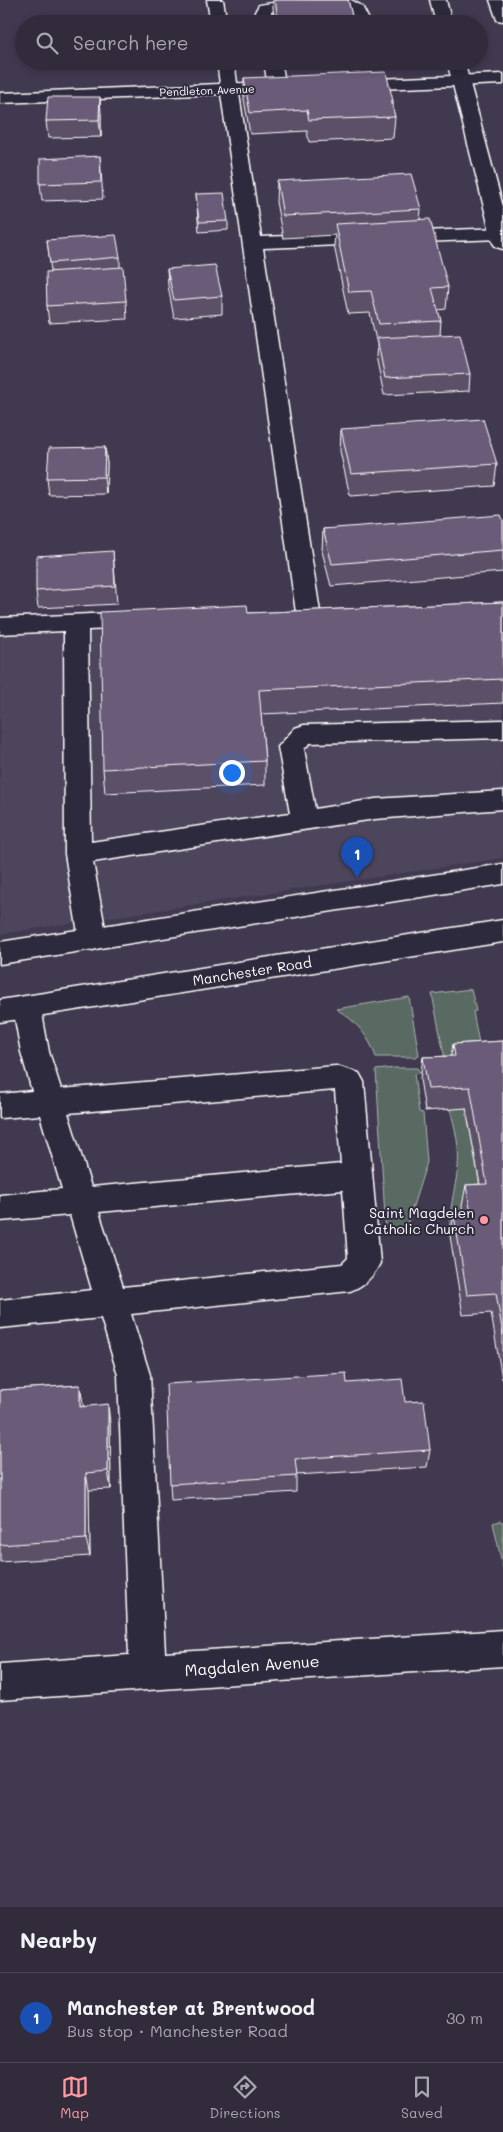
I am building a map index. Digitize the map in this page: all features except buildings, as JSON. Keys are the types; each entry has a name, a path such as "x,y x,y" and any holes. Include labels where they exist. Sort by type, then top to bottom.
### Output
{"main road":[{"path":"215,0 218,15"},
{"path":"438,0 442,15"},
{"path":"498,0 503,16"},
{"path":"264,15 265,8 272,6 342,3 357,9 359,15"},
{"path":"226,70 308,612"},
{"path":"274,70 277,87"},
{"path":"252,243 502,238 457,70"},
{"path":"334,85 503,79"},
{"name":"Pendleton Avenue","path":"0,98 296,87"},
{"path":"0,626 154,619"},
{"path":"76,622 78,854 93,939"},
{"path":"304,820 291,747 304,734 503,730"},
{"path":"78,854 375,809 503,800"},
{"path":"0,953 503,874"},
{"name":"Manchester Road","path":"14,1009 503,931"},
{"path":"14,1009 34,1052 113,1302 134,1375 148,1672"},
{"path":"0,1106 336,1078 348,1082 364,1262 350,1277 0,1314"},
{"path":"0,1208 357,1176"},
{"name":"Magdalen Avenue","path":"0,1682 503,1648"}],"shaded area":[{"path":"503,615 503,858 0,934 0,635"}],"green space":[{"path":"471,989 476,1011 473,1012 483,1064 445,1059 432,994"},
{"path":"409,997 419,1055 415,1057 376,1057 360,1029 336,1009"},
{"path":"417,1068 421,1073 414,1074 419,1112 423,1113 427,1162 407,1225 404,1230 386,1233 376,1070"},
{"path":"466,1108 483,1205 467,1235 450,1236 458,1152 457,1138 450,1109"},
{"path":"503,1522 503,1568 493,1523"}],"place":[{"name":"Manchester at Brentwood","path":"357,878"},
{"name":"Saint Magdelen Catholic Church","path":"484,1220"}]}
